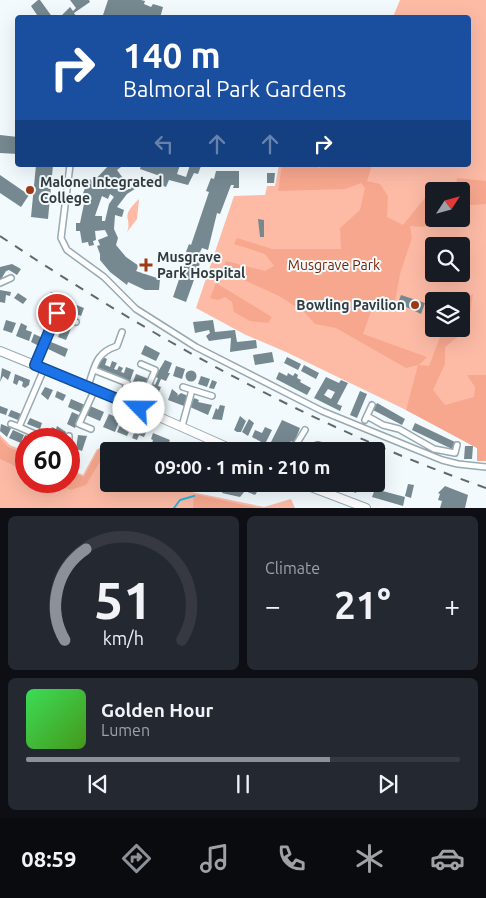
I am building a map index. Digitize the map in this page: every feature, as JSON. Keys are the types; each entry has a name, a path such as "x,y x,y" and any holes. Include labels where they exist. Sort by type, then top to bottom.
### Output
{"main road":[{"path":"0,351 121,400 216,442"},
{"path":"329,492 366,508"}],"street":[{"path":"70,167 62,238 67,250 104,278 136,309 196,347 322,411 442,460 486,467"},
{"path":"0,283 11,278"},
{"path":"47,308 76,322"},
{"path":"35,365 57,313"},
{"path":"91,429 79,424 91,388 94,370 100,355 106,350 117,346 122,332"},
{"path":"139,408 155,370 141,364"},
{"path":"11,424 19,427 44,368"},
{"path":"94,370 127,383 121,400"},
{"path":"183,387 212,396"},
{"path":"182,426 192,390"},
{"path":"372,405 366,418 382,425 399,429 434,449 455,453 457,445"},
{"path":"394,440 399,429"},
{"path":"298,442 305,430"}],"green space":[{"name":"Musgrave Park","path":"400,0 486,0 486,461 477,461 477,448 406,410 286,352 244,334 196,308 234,196 265,195 267,186 275,186 279,167 471,167 471,15 394,15"},
{"path":"282,167 371,167 367,181 380,184 388,196 387,217 403,225 425,198 425,227 410,226 412,238 400,274 395,302 387,307 373,306 363,334 427,357 419,365 429,366 440,337 458,337 445,347 445,364 433,390 445,405 474,397 475,387 467,375 486,375 486,461 477,461 477,448 406,410 418,365 406,368 336,328 315,324 304,312 279,296 222,270 226,261 265,271 274,266 265,254 234,244 237,238 272,249 341,249 340,228 360,210 365,188 361,183 345,189 278,191"},
{"path":"457,178 486,181 486,204 470,204 470,182 456,182"},
{"path":"139,199 137,219 127,232 129,210"},
{"path":"216,283 272,317 268,323 250,321 234,312 232,302 225,297 218,300 210,298"},
{"path":"473,294 470,315 470,296"},
{"path":"0,435 15,447 15,493 80,493 80,474 83,475 97,449 100,450 100,492 192,492 264,507 291,499 295,508 0,508"},
{"path":"0,438 8,447 15,450 15,466 0,459"},
{"path":"100,448 100,463 86,485 80,487 80,475 84,477"},
{"path":"194,494 257,508 193,508"}],"building":[{"path":"40,0 51,15 37,15 31,6"},
{"path":"70,0 89,0 90,2 74,13 75,15 62,15 70,7 73,11 76,8"},
{"path":"108,0 141,0 145,1 144,4 151,7 153,4 163,7 161,15 103,15"},
{"path":"0,135 15,137 15,154 0,153"},
{"path":"36,167 53,167 48,219 31,217"},
{"path":"107,167 121,167 117,170 128,185 125,187 127,190 141,181 154,178 159,180 160,176 140,169 140,167 179,167 177,174 186,177 189,167 201,167 198,174 194,173 188,185 169,180 166,187 153,182 141,185 127,194 117,207 124,210 122,217 115,215 114,229 118,238 116,245 126,257 139,266 136,271 160,279 159,290 145,290 128,282 127,285 110,272 100,260 97,246 100,245 98,240 108,236 105,230 95,231 96,240 93,241 94,245 89,246 88,242 82,243 80,231 76,231 76,223 80,223 86,194 83,193 90,179 93,182","holes":["110,194 114,197 109,204 105,221 102,221 102,216 95,216 102,196 108,199"]},
{"path":"216,171 239,171 239,188 233,188 234,185 231,185 220,214 217,213 208,250 202,248 200,252 204,253 202,257 199,256 197,262 200,263 186,302 173,297 188,253 186,252 189,244 191,245 209,192 206,191 211,178 214,179"},
{"path":"267,173 275,173 274,183 267,183"},
{"path":"0,175 29,195 21,207 0,193"},
{"path":"258,219 264,220 264,237 260,237"},
{"path":"12,264 21,269 17,275 9,270 6,271 0,281 0,267"},
{"path":"0,290 11,292 10,296 6,295 5,303 0,302"},
{"path":"51,292 65,298 61,306 48,300"},
{"path":"18,293 27,299 23,304 14,298"},
{"name":"Bowling Pavilion","path":"401,295 425,303 421,314 398,303"},
{"path":"65,300 74,304 70,311 62,308"},
{"path":"74,304 84,308 81,316 71,312"},
{"path":"6,320 16,323 12,333 3,330"},
{"path":"213,320 215,332 235,330 237,342 256,340 257,348 230,352 231,338 209,341 206,336 210,333 209,330 195,333 193,322"},
{"path":"21,323 27,326 26,330 32,332 29,341 16,336"},
{"path":"64,323 72,326 66,340 58,337"},
{"path":"34,334 43,338 39,346 31,342"},
{"path":"51,342 68,349 65,357 48,349"},
{"path":"145,345 160,353 156,361 141,354"},
{"path":"272,352 274,362 255,365 253,355"},
{"path":"101,356 107,359 105,365 110,367 112,361 117,363 114,369 117,370 119,366 123,368 121,372 124,373 126,367 134,370 130,381 97,367"},
{"path":"287,357 301,364 298,370 284,363"},
{"path":"165,360 172,363 168,373 170,373 166,381 161,379 158,386 161,387 158,394 150,390 153,384 155,385 158,378 155,377"},
{"path":"304,365 319,373 316,379 301,371"},
{"path":"176,366 185,369 182,379 173,376"},
{"path":"2,368 11,372 8,380 3,376 0,382"},
{"path":"189,371 193,371 196,376 195,380 189,381 186,378 186,374"},
{"path":"279,372 287,376 288,373 293,376 295,373 298,375 297,378 301,380 300,382 311,388 307,395 276,379"},
{"path":"15,374 30,380 29,385 25,388 22,386 23,382 19,380 17,385 13,383"},
{"path":"136,374 149,379 146,387 133,382"},
{"path":"201,376 210,379 207,387 198,384"},
{"path":"326,377 339,383 341,380 348,383 337,404 342,406 340,411 314,398","holes":["328,389 335,392 331,399 324,395"]},
{"path":"212,380 217,382 214,389 209,388"},
{"path":"45,387 53,390 48,400 41,394"},
{"path":"172,389 178,394 177,396 181,393 188,396 184,406 168,400"},
{"path":"57,391 66,395 63,401 55,397"},
{"path":"360,391 367,394 357,418 350,415"},
{"path":"194,398 199,400 198,402 212,405 208,415 190,407"},
{"path":"71,399 85,405 82,413 68,407"},
{"path":"377,403 405,419 402,425 373,410"},
{"path":"220,405 225,406 222,420 212,419 216,408 218,410"},
{"path":"0,406 8,409 6,415 0,413"},
{"path":"90,406 104,412 100,421 86,415"},
{"path":"11,410 21,414 18,420 8,416"},
{"path":"72,412 81,416 75,428 67,424"},
{"path":"109,414 120,419 115,432 103,427"},
{"path":"240,416 246,421 241,432 237,432 234,430"},
{"path":"30,418 42,423 40,428 27,424"},
{"path":"249,419 254,423 248,436 242,432"},
{"path":"282,420 300,428 294,442 271,442"},
{"path":"122,421 132,425 127,436 117,432"},
{"path":"138,423 148,428 144,437 139,435 137,440 132,438"},
{"path":"415,423 455,442 452,449 412,430"},
{"path":"1,424 11,428 7,437 0,431"},
{"path":"265,427 272,430 266,442 261,442 252,437 255,430 262,433"},
{"path":"13,430 15,431 15,440 9,438"},
{"path":"153,433 170,440 169,442 152,442 151,439"},
{"path":"80,435 87,436 82,451 80,450"},
{"path":"465,446 473,446 472,459 464,459"},
{"path":"408,484 414,485 411,498 405,496"},
{"path":"445,486 468,495 465,508 440,508 442,501 438,500 440,494 438,493"},
{"path":"222,492 244,492 240,497"},
{"path":"374,492 385,492 405,497 403,506 372,497"}],"waterway":[{"path":"174,508 180,500 194,496"}],"railway":[{"path":"0,236 116,310 235,377 358,437 421,464 486,488"}],"place":[{"name":"Malone Integrated College","path":"30,190"},
{"name":"Musgrave Park Hospital","path":"146,265"},
{"name":"Bowling Pavilion","path":"415,305"}],"route":[{"path":"57,313 35,365 139,408"}]}
